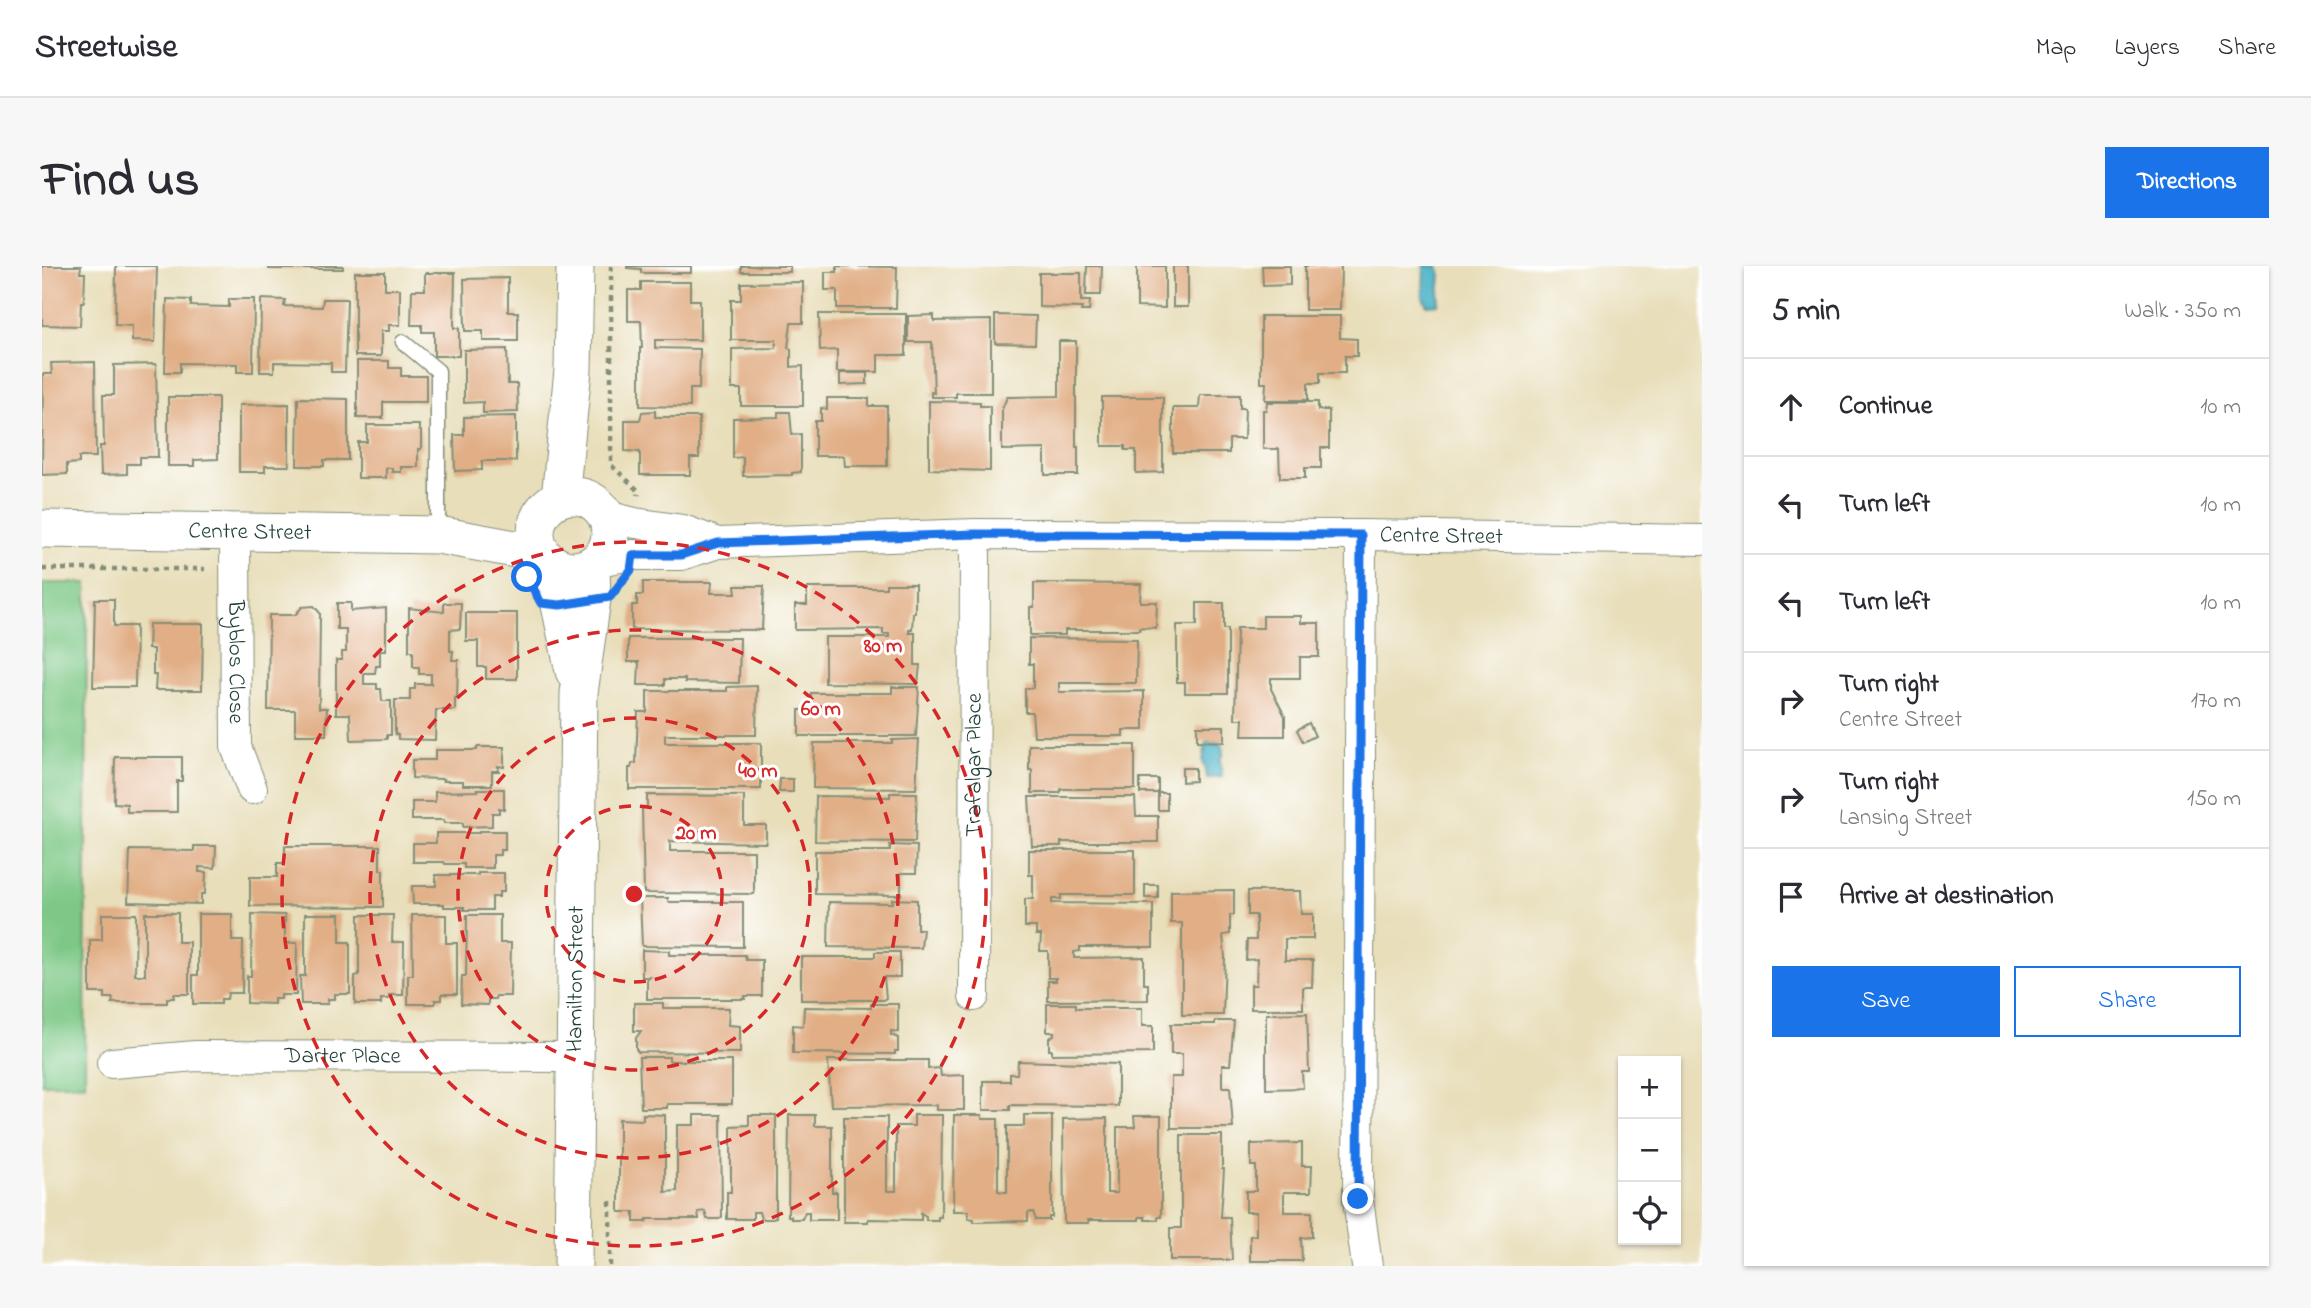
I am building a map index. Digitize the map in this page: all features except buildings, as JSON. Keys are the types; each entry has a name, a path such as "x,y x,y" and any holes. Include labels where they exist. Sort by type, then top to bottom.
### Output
{"street":[{"path":"575,266 573,370 586,510 610,527 610,540 606,552 594,564 570,570 547,559 536,535 586,510"},
{"name":"Centre Street","path":"449,538 586,510 683,530 718,543"},
{"name":"Centre Street","path":"42,530 449,538 547,559"},
{"name":"Byblos Close","path":"235,532 236,747 252,789"},
{"name":"Centre Street","path":"594,564 633,555 681,555 718,543 975,534 1361,535 1702,540"},
{"name":"Trafalgar Place","path":"974,996 975,534"},
{"path":"1361,535 1358,1199 1367,1266"},
{"name":"Hamilton Street","path":"547,559 579,692"},
{"name":"Hamilton Street","path":"573,1266 579,692 594,564"},
{"name":"Darter Place","path":"112,1063 196,1056 574,1057"}],"lane":[{"path":"403,342 438,371 449,538"}],"path":[{"path":"586,510 639,491 611,465 611,266"},
{"path":"42,569 235,569"},
{"path":"610,1196 610,1266"}],"green space":[{"path":"42,583 87,583 85,1084 42,1084"}],"water":[{"path":"1424,266 1438,266 1441,276 1438,304 1427,305 1423,297"},
{"path":"1206,743 1222,743 1222,777 1207,778 1203,761"}],"route":[{"path":"527,577 541,603 560,605 610,597 631,570 633,555 681,555 718,543 975,534 1361,535 1358,1199"}]}
